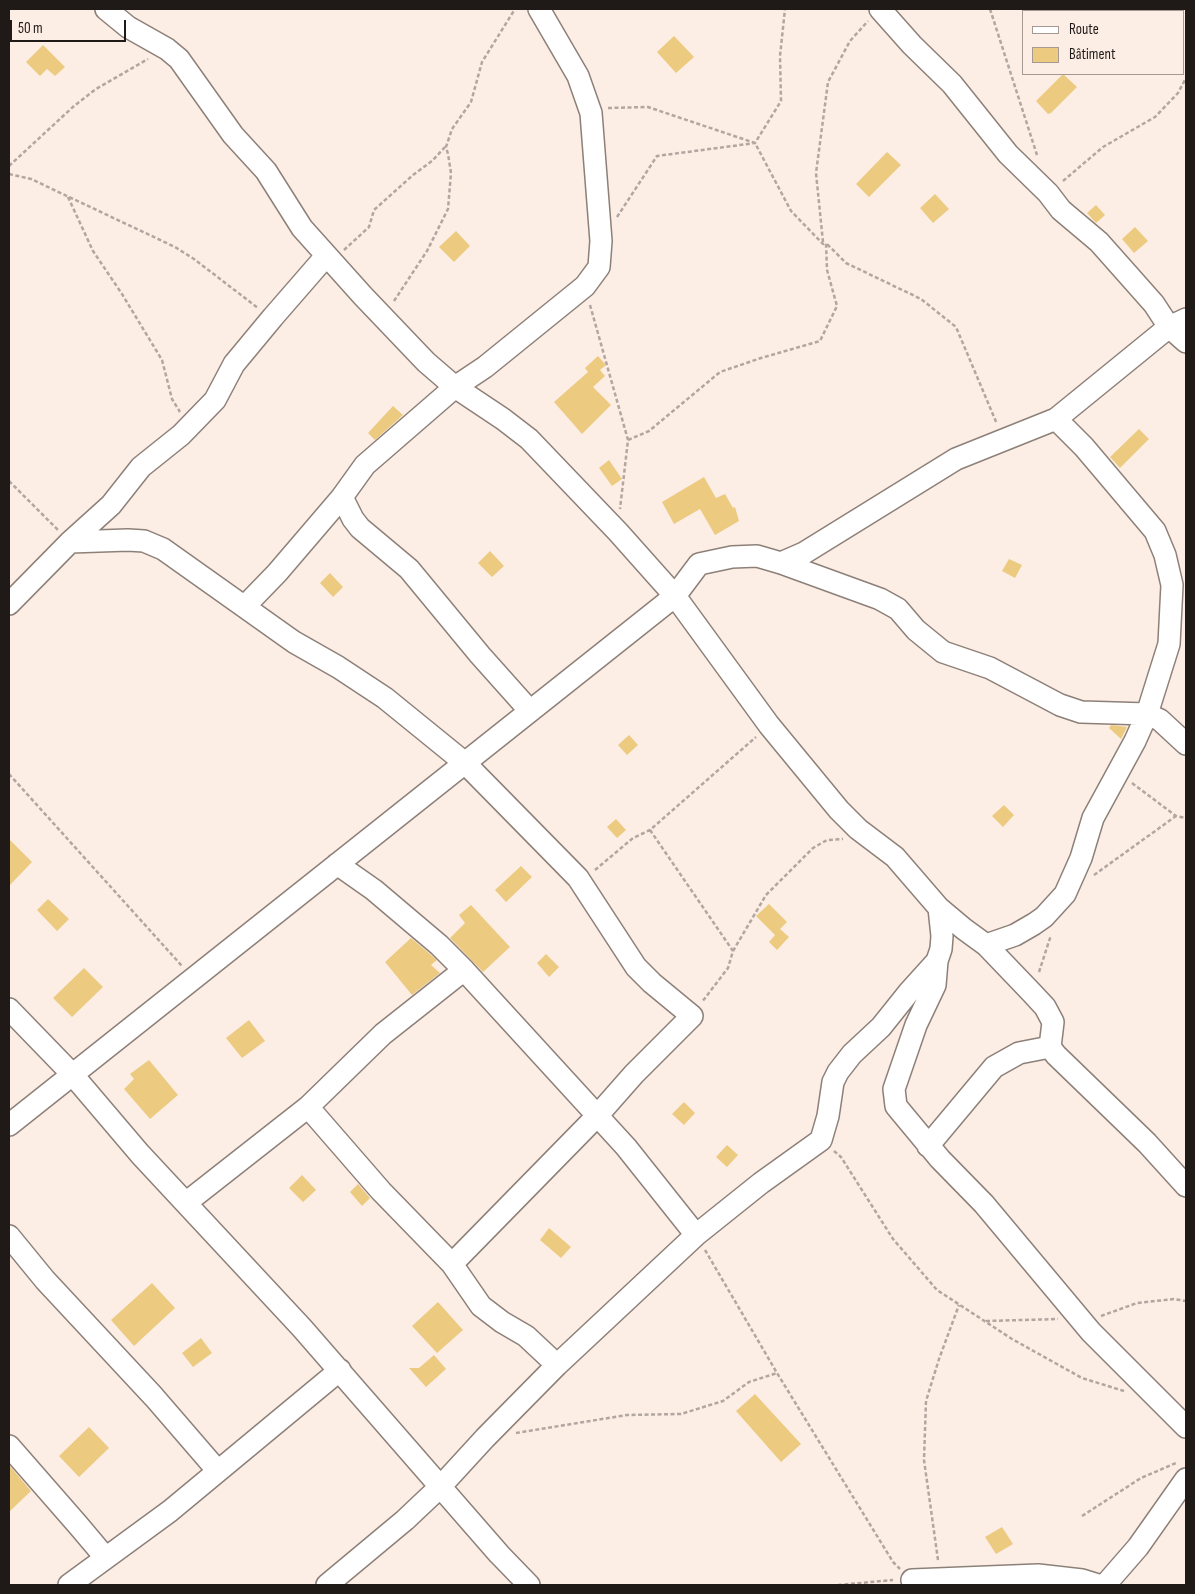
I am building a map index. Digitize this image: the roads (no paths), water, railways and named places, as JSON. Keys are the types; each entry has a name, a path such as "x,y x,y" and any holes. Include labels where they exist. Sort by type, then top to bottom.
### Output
{"street":[{"path":"106,9 128,27 167,49 179,59 234,135 266,171 302,228 382,317 426,362 455,387 529,439 618,532 675,596 769,725 848,821 895,857 939,908 986,945 1045,1007 1053,1022 1050,1047 1061,1060 1148,1143 1186,1186"},
{"path":"245,606 277,573 342,497 365,465 455,387 485,367 585,286 599,267 601,241 591,113 578,76 539,9"},
{"path":"875,14 952,84 1008,154 1048,193 1061,210 1099,242 1154,304 1178,323 1186,342"},
{"path":"9,604 70,542 111,505 141,467 172,443 215,400 234,364 272,317 326,256"},
{"path":"781,563 804,553 956,459 1056,418 1178,323"},
{"path":"986,945 1015,934 1034,924 1044,917 1065,894 1081,858 1093,818 1136,741 1147,714 1169,644 1172,585 1166,555 1155,531 1084,447 1056,418"},
{"path":"342,497 353,519 360,528 409,569 480,655 530,711"},
{"path":"70,542 144,541 163,549 294,642 338,667 385,698 465,763 578,878 636,967 652,983 692,1016 452,1264"},
{"path":"9,1124 675,596 699,564 732,557 757,556 880,599 898,609 916,630 943,652 990,668 1060,706 1080,712 1147,714 1160,720 1186,744"},
{"path":"336,864 374,890 439,945 464,970 536,1051 626,1147 696,1235"},
{"path":"939,908 942,936 935,985 916,1025 894,1089 896,1106 928,1146 984,1204 1091,1332 1186,1427"},
{"path":"328,1585 405,1520 441,1486 557,1365 696,1235 761,1183 821,1140 828,1116 833,1082 838,1072 852,1054 881,1027 937,961"},
{"path":"187,1202 308,1107 383,1034 464,970"},
{"path":"9,1009 72,1074 140,1154 187,1202 340,1370 499,1554 529,1585"},
{"path":"928,1146 994,1067 1019,1053 1050,1047"},
{"path":"308,1107 381,1191 452,1264 481,1306 502,1322 526,1336 557,1365"},
{"path":"9,1236 45,1280 154,1397 217,1470"},
{"path":"68,1585 104,1557 170,1511 217,1470 340,1370"},
{"path":"9,1446 104,1557"},
{"path":"913,1583 941,1579 1038,1575 1111,1583 1138,1547 1182,1471"}]}
